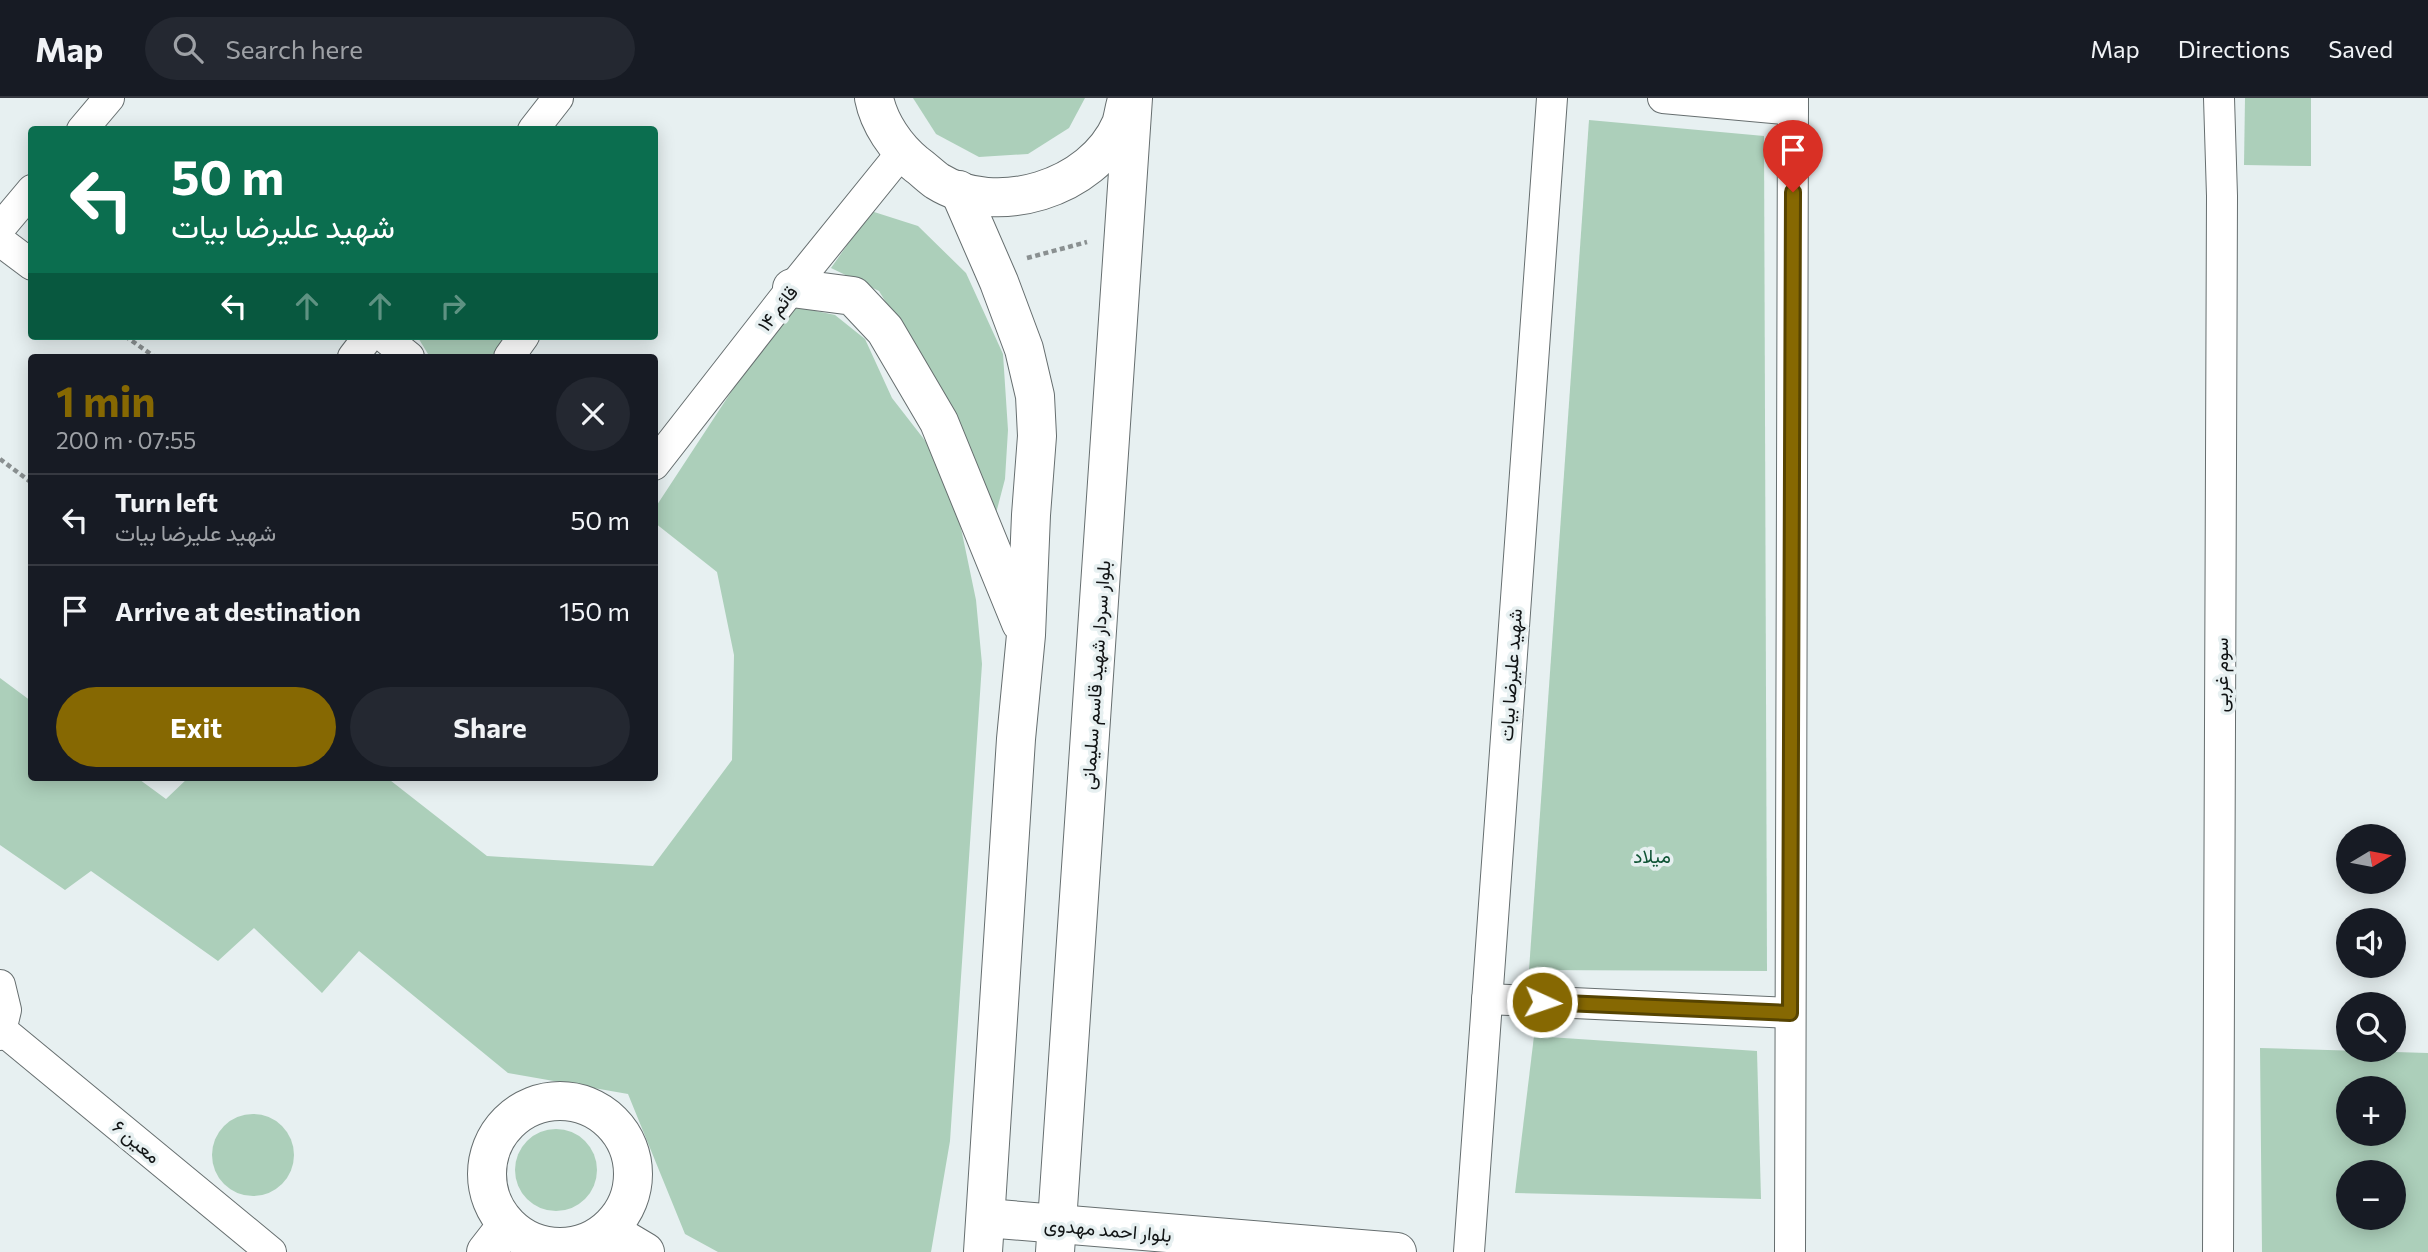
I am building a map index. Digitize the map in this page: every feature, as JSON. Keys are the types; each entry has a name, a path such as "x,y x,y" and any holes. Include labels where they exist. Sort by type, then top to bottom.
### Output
{"main road":[{"path":"865,103 902,152 938,181 982,196 1006,197 1030,194 1052,187 1092,162 1121,125 1127,98"},
{"name":"بلوار سردار شهید قاسم سلیمانی","path":"1056,1238 1133,98"},
{"path":"959,190 1024,349 1035,396 1037,436 1026,635 1015,752 984,1235"},
{"path":"792,288 853,296 885,330 939,422 1026,635"},
{"path":"564,1101 588,1106 609,1119 624,1139 633,1163 632,1188 623,1211 608,1230 589,1242 567,1247 545,1246 524,1238 496,1238 493,1204 487,1180 489,1155 499,1132 517,1114 539,1103 564,1101"},
{"path":"608,1230 645,1252"},
{"name":"بلوار احمد مهدوی","path":"984,1235 1397,1252"}],"street":[{"path":"85,126 108,98"},
{"path":"536,126 558,98"},
{"name":"شهید علیرضا بیات","path":"1469,1252 1552,98"},
{"path":"1663,98 1793,104 1790,1252"},
{"name":"سوم غربی","path":"2218,1252 2222,223 2219,98"},
{"name":"قائم ۱۴","path":"658,460 902,152"},
{"path":"0,228 28,195"},
{"path":"0,241 28,262"},
{"path":"355,354 366,340"},
{"path":"388,340 405,354"},
{"path":"0,985 6,1010 1,1032"},
{"path":"1487,999 1790,1013"},
{"name":"معین ۶","path":"1,1032 271,1252"}],"path":[{"path":"992,267 1125,231"},
{"path":"131,340 151,354"},
{"path":"0,459 28,479"}],"green space":[{"path":"913,98 1085,98 1069,128 1028,154 979,157 936,134"},
{"path":"2245,98 2311,98 2311,166 2244,165"},
{"name":"میلاد","path":"1589,120 1764,136 1767,971 1529,970"},
{"path":"871,211 918,226 966,273 1003,354 1008,430 1005,479 988,544 909,340 879,291 831,268"},
{"path":"788,305 835,315 865,339 892,398 937,456 954,500 976,600 982,664 950,1141 931,1252 718,1252 685,1234 628,1094 508,1073 359,951 322,993 254,928 218,961 91,871 65,890 0,845 0,678 28,699 28,781 141,781 166,799 185,781 391,781 487,856 653,866 732,760 734,655 717,572 658,525 658,503"},
{"path":"419,340 503,340 493,354 428,354"},
{"path":"1534,1036 1757,1051 1761,1199 1515,1193"},
{"path":"2260,1048 2336,1050 2336,1062 2406,1062 2406,1052 2428,1053 2428,1252 2262,1252"},
{"path":"253,1114 269,1117 282,1126 291,1139 294,1155 291,1171 282,1184 269,1193 253,1196 237,1193 224,1184 215,1171 212,1155 215,1139 224,1126 237,1117"},
{"path":"556,1129 572,1132 585,1141 594,1154 597,1170 594,1186 585,1199 572,1208 556,1211 540,1208 527,1199 518,1186 515,1170 518,1154 527,1141 540,1132"}],"route":[{"path":"1542,1002 1790,1013 1793,192"}]}
